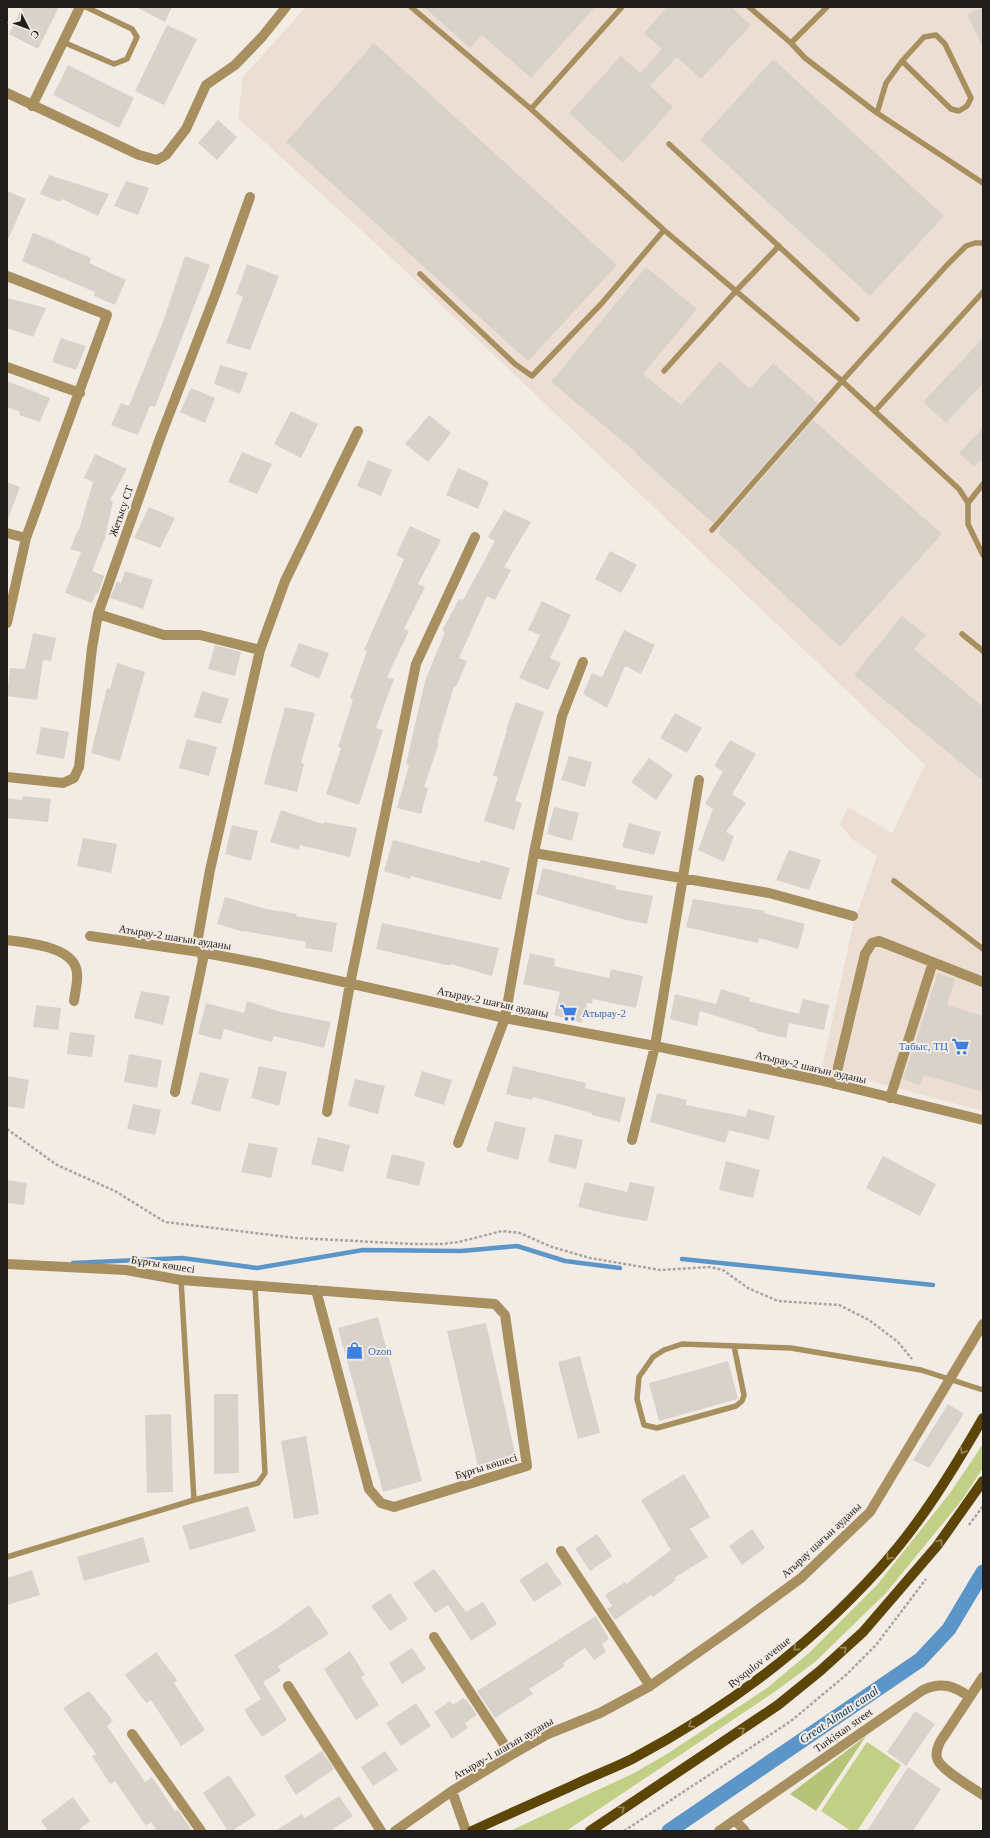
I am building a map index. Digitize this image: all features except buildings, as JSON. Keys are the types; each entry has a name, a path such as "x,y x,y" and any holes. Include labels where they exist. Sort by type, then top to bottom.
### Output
{"main road":[{"name":"Rysqulov avenue","path":"472,1831 631,1759 680,1732 725,1703 773,1668 834,1614 881,1568 918,1520 955,1466 983,1418"},
{"path":"590,1831 778,1705 820,1671 863,1632 937,1546 983,1481"}],"street":[{"path":"32,106 80,7"},
{"path":"7,93 139,155 157,160 166,155 186,129 206,85 235,65 262,37 286,7"},
{"name":"Жетысу СТ","path":"7,777 63,784 74,778 79,767 92,648 98,614 160,438 214,297 250,197"},
{"path":"7,276 107,314 80,393 26,538 7,622"},
{"path":"7,367 80,393"},
{"path":"175,1092 203,960 198,943 210,870 260,650 285,581 358,431"},
{"path":"7,533 26,538"},
{"path":"327,1112 350,984 416,664 475,537"},
{"path":"98,614 164,635 200,635 260,650"},
{"path":"458,1143 505,1018 534,853 562,716 583,662"},
{"path":"632,1140 655,1046 699,780"},
{"path":"534,853 769,893 853,916"},
{"name":"Атырау-2 шағын ауданы","path":"90,936 200,952 505,1018 655,1046 834,1084 983,1120"},
{"path":"7,940 63,952 73,962 77,972 74,1001"},
{"path":"834,1084 865,954 872,944 879,941 983,982"},
{"path":"890,1098 933,962"},
{"name":"Бұрғы көшесі","path":"7,1264 126,1270 181,1280 255,1286 316,1290 495,1304 505,1315 527,1466 394,1507 381,1503 369,1490 316,1290"},
{"name":"Атырау шағын ауданы","path":"650,1686 802,1578 870,1512 983,1324"},
{"path":"561,1551 650,1686"},
{"path":"434,1637 511,1755"},
{"path":"983,1677 940,1742 937,1751 937,1758 940,1764 983,1795"},
{"name":"Turkistan street","path":"718,1831 923,1690 934,1685 946,1684 958,1689 970,1697"},
{"path":"288,1686 381,1831"},
{"name":"Атырау-1 шағын ауданы","path":"395,1831 452,1791 511,1755 548,1734 600,1713 650,1686"},
{"path":"132,1734 201,1831"},
{"path":"452,1791 466,1831"},
{"path":"735,1820 745,1831"}],"lane":[{"path":"63,42 114,64 127,59 137,37 132,29 86,7"},
{"path":"411,7 531,109 664,230 842,381 959,488 968,503 968,524 983,555"},
{"path":"531,109 622,7"},
{"path":"749,7 791,43 805,58 877,113 983,183"},
{"path":"791,43 827,7"},
{"path":"877,113 886,83 902,61 924,37 936,36 945,44 971,98 967,106 960,111 951,109 902,61"},
{"path":"669,144 857,319"},
{"path":"420,274 515,364 532,376 602,303 664,230"},
{"path":"712,530 842,381 966,246 975,242 983,243"},
{"path":"664,371 779,246"},
{"path":"875,411 983,292"},
{"path":"968,503 983,484"},
{"path":"962,634 983,651"},
{"path":"894,881 983,949"},
{"path":"181,1280 194,1500"},
{"path":"7,1557 194,1500 258,1483 265,1473 255,1286"},
{"path":"734,1346 744,1395 742,1401 736,1406 657,1428 644,1425 637,1399 639,1377 652,1357 664,1350 682,1344 790,1348 921,1370 950,1381 983,1390"}],"path":[{"path":"7,1129 57,1165 115,1191 165,1222 296,1238 415,1244 442,1244 459,1242 502,1231 520,1233 552,1247 590,1258 660,1270 710,1267 723,1270 748,1288 778,1300 839,1305 869,1320 898,1342 921,1370"}],"shaded area":[{"path":"306,7 983,7 983,1111 822,1068 853,925 877,856 852,839 840,824 848,807 892,833 925,765 397,263 238,118 243,77"}],"green space":[{"path":"983,1444 983,1468 962,1500 886,1593 815,1662 773,1693 566,1831 510,1831 634,1773 667,1754 767,1688 809,1653 877,1585 950,1493"},
{"path":"866,1736 816,1811 790,1794"},
{"path":"867,1742 901,1765 857,1831 851,1831 821,1811"}],"waterway":[{"path":"73,1263 182,1258 257,1268 363,1250 461,1251 517,1246 565,1261 620,1268"},
{"path":"682,1259 933,1285"},
{"name":"Great Almatı canal","path":"669,1831 920,1660 949,1629 983,1572"}],"place":[{"name":"Атырау-2","path":"569,1013"},
{"name":"Табыс, ТЦ","path":"961,1046"},
{"name":"Ozon","path":"355,1351"}]}
